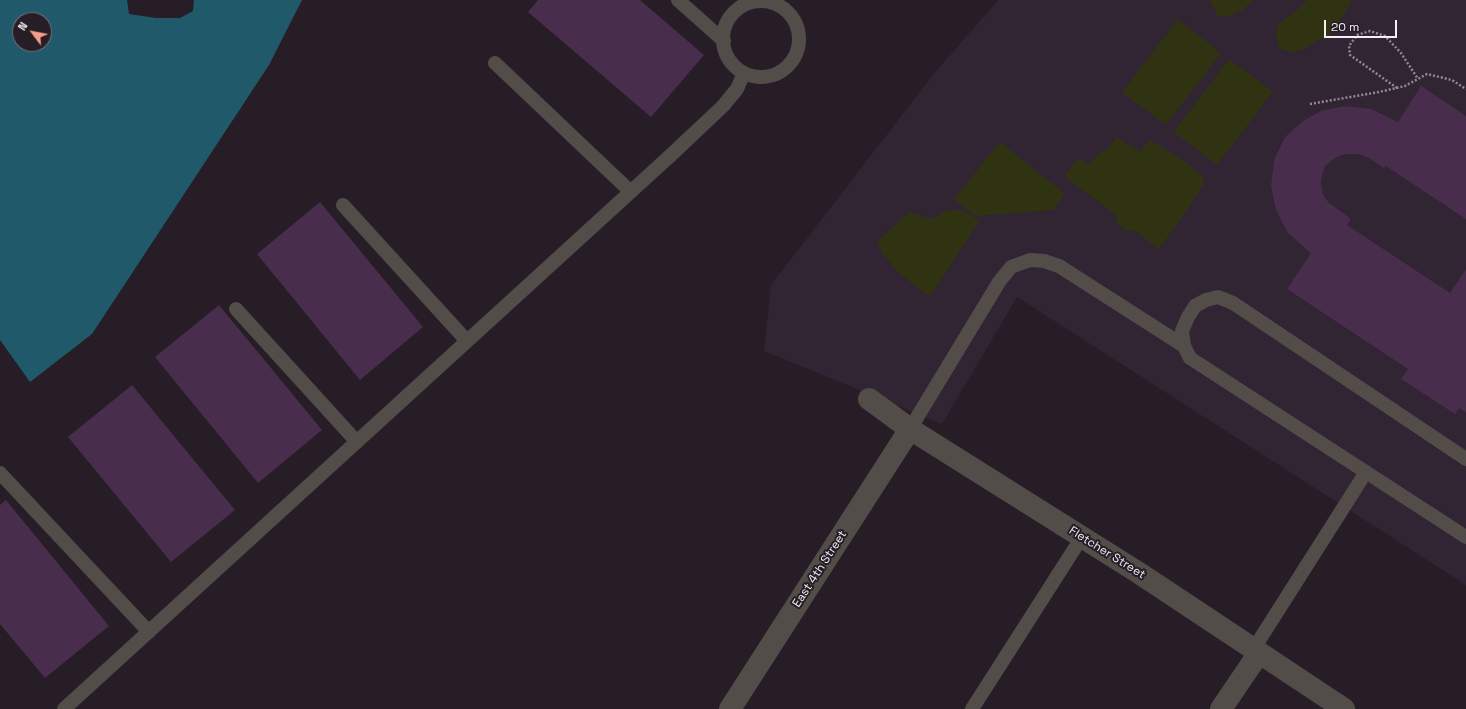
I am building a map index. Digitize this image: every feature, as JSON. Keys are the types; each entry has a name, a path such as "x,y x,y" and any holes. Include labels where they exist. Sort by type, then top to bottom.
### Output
{"street":[{"name":"Fletcher Street","path":"869,399 910,428 1145,577 1344,709"},
{"name":"East 4th Street","path":"730,709 910,428"},
{"path":"1220,709 1256,652"}],"lane":[{"path":"680,0 724,41"},
{"path":"766,1 779,4 789,13 797,24 799,36 798,50 792,61 782,70 770,76 757,76 744,73 736,67 725,50 724,41 725,27 731,16 741,7 753,2 766,1"},
{"path":"495,64 631,192"},
{"path":"64,709 631,192 723,106 737,89 744,73"},
{"path":"343,205 467,341"},
{"path":"910,428 999,282 1011,267 1030,260 1044,261 1059,266 1184,346"},
{"path":"1466,459 1233,303 1218,297 1206,300 1194,306 1188,317 1182,331 1184,346 1190,358 1466,537"},
{"path":"236,309 357,442"},
{"path":"1256,652 1366,472"},
{"path":"0,473 149,632"},
{"path":"972,709 1082,537"}],"path":[{"path":"1398,88 1350,55 1349,46 1357,35 1370,31 1385,36 1401,53 1418,80"},
{"path":"1310,104 1398,88 1418,80 1427,74 1452,80 1466,89"}],"shaded area":[{"path":"998,0 1466,0 1466,585 1017,297 942,424 764,351 771,285 932,76"}],"green space":[{"path":"1210,0 1254,0 1241,11 1228,17 1218,16"},
{"path":"1306,0 1352,0 1336,28 1327,37 1295,52 1284,51 1278,45 1276,28 1283,20 1305,3"},
{"path":"1178,19 1221,53 1166,125 1122,92"},
{"path":"1229,59 1273,92 1217,165 1174,132"},
{"path":"1117,137 1140,152 1150,140 1181,159 1202,175 1204,183 1159,249 1135,231 1127,231 1118,224 1115,214 1064,176 1079,158 1089,164 1100,152 1105,151"},
{"path":"1000,142 1065,194 1053,210 975,216 954,199"},
{"path":"950,210 959,210 971,215 979,221 931,295 926,295 897,271 883,254 878,244 879,240 910,212 927,218 935,218"}],"water":[{"path":"0,0 127,0 129,14 156,18 180,18 193,11 194,0 302,0 269,65 92,334 30,382 0,340"}],"building":[{"path":"538,0 640,0 704,55 651,117 528,12"},
{"path":"1421,86 1466,116 1466,219 1386,166 1384,168 1369,158 1359,154 1341,155 1332,160 1325,166 1321,184 1323,194 1328,202 1351,219 1347,225 1450,293 1466,269 1466,412 1459,408 1455,414 1401,379 1408,369 1287,289 1311,253 1288,233 1276,210 1271,186 1274,160 1285,137 1303,121 1321,111 1345,106 1371,109 1398,122"},
{"path":"320,202 423,327 360,380 257,254"},
{"path":"219,305 322,430 258,483 155,357"},
{"path":"132,385 235,510 171,562 68,437"},
{"path":"6,500 109,626 45,678 0,624 0,505"}]}
